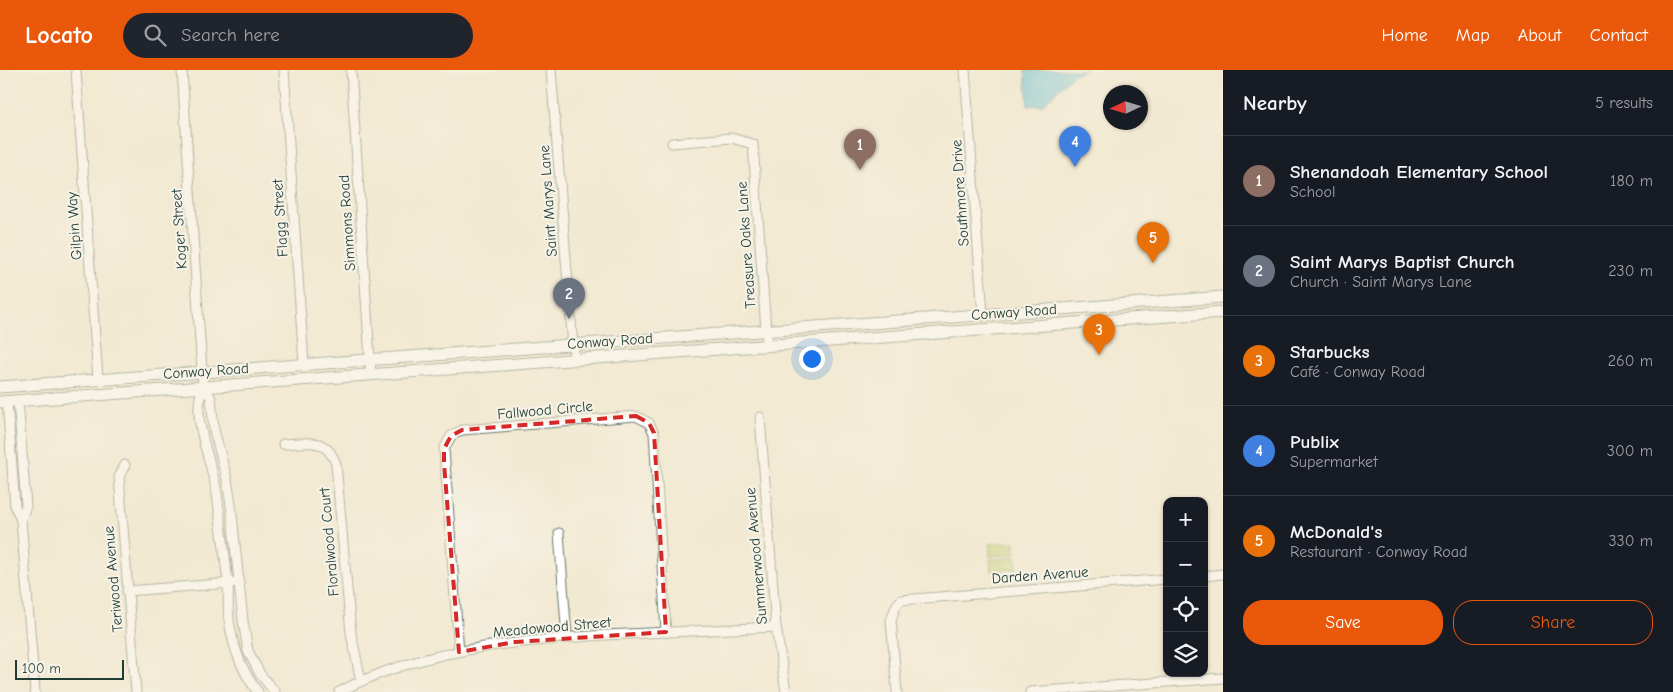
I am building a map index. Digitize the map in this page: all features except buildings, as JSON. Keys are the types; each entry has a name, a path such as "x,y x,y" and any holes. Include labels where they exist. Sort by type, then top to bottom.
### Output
{"main road":[{"name":"Conway Road","path":"0,387 1223,297"},
{"path":"1051,324 1064,315 1091,312 1109,305"},
{"path":"981,330 1002,322 1042,319 1052,309"},
{"name":"Conway Road","path":"8,401 1223,312"},
{"path":"8,401 20,394 46,389 62,382"}],"street":[{"name":"Gilpin Way","path":"76,70 98,379"},
{"name":"Koger Street","path":"182,70 203,386"},
{"name":"Flagg Street","path":"284,70 304,364"},
{"name":"Simmons Road","path":"350,70 371,374"},
{"name":"Saint Marys Lane","path":"551,70 574,359"},
{"name":"Southmore Drive","path":"965,70 983,315"},
{"name":"Treasure Oaks Lane","path":"672,143 731,138 754,144 767,345"},
{"path":"902,320 916,334"},
{"path":"899,336 902,320"},
{"path":"203,386 211,398 214,430 227,479 248,651 260,674 275,692"},
{"path":"203,386 199,398 200,417 204,444 211,464 217,493 228,583 230,625 237,654 248,679 258,692"},
{"path":"8,401 15,506 21,520 35,692"},
{"name":"Fallwood Circle","path":"460,652 444,449 451,436 462,430 636,416 649,423 654,433 666,632"},
{"name":"Summerwood Avenue","path":"760,417 776,628 786,692"},
{"name":"Floralwood Court","path":"283,444 316,442 324,445 334,459 351,632 361,680"},
{"name":"Teriwood Avenue","path":"125,465 118,477 136,692"},
{"path":"559,534 567,638"},
{"path":"1208,576 1223,574"},
{"name":"Darden Avenue","path":"897,692 891,620 896,606 901,600 1163,579"},
{"path":"127,591 240,583"},
{"name":"Meadowood Street","path":"339,692 361,680 407,664 514,642 666,632 776,628"},
{"path":"1030,692 1223,678"}],"highlighted area":[{"path":"636,416 649,423 654,433 666,632 515,642 459,652 444,463 444,449 451,436 462,430"}],"green space":[{"path":"1015,542 1015,554 990,556 989,544"},
{"path":"1016,557 1017,569 991,571 990,559"}],"water":[{"path":"1025,70 1086,70 1074,74 1043,105 1028,106"}],"place":[{"name":"Publix","path":"1075,167"},
{"name":"Shenandoah Elementary School","path":"860,170"},
{"name":"McDonald's","path":"1153,263"},
{"name":"Saint Marys Baptist Church","path":"569,319"},
{"name":"Starbucks","path":"1099,355"}]}
